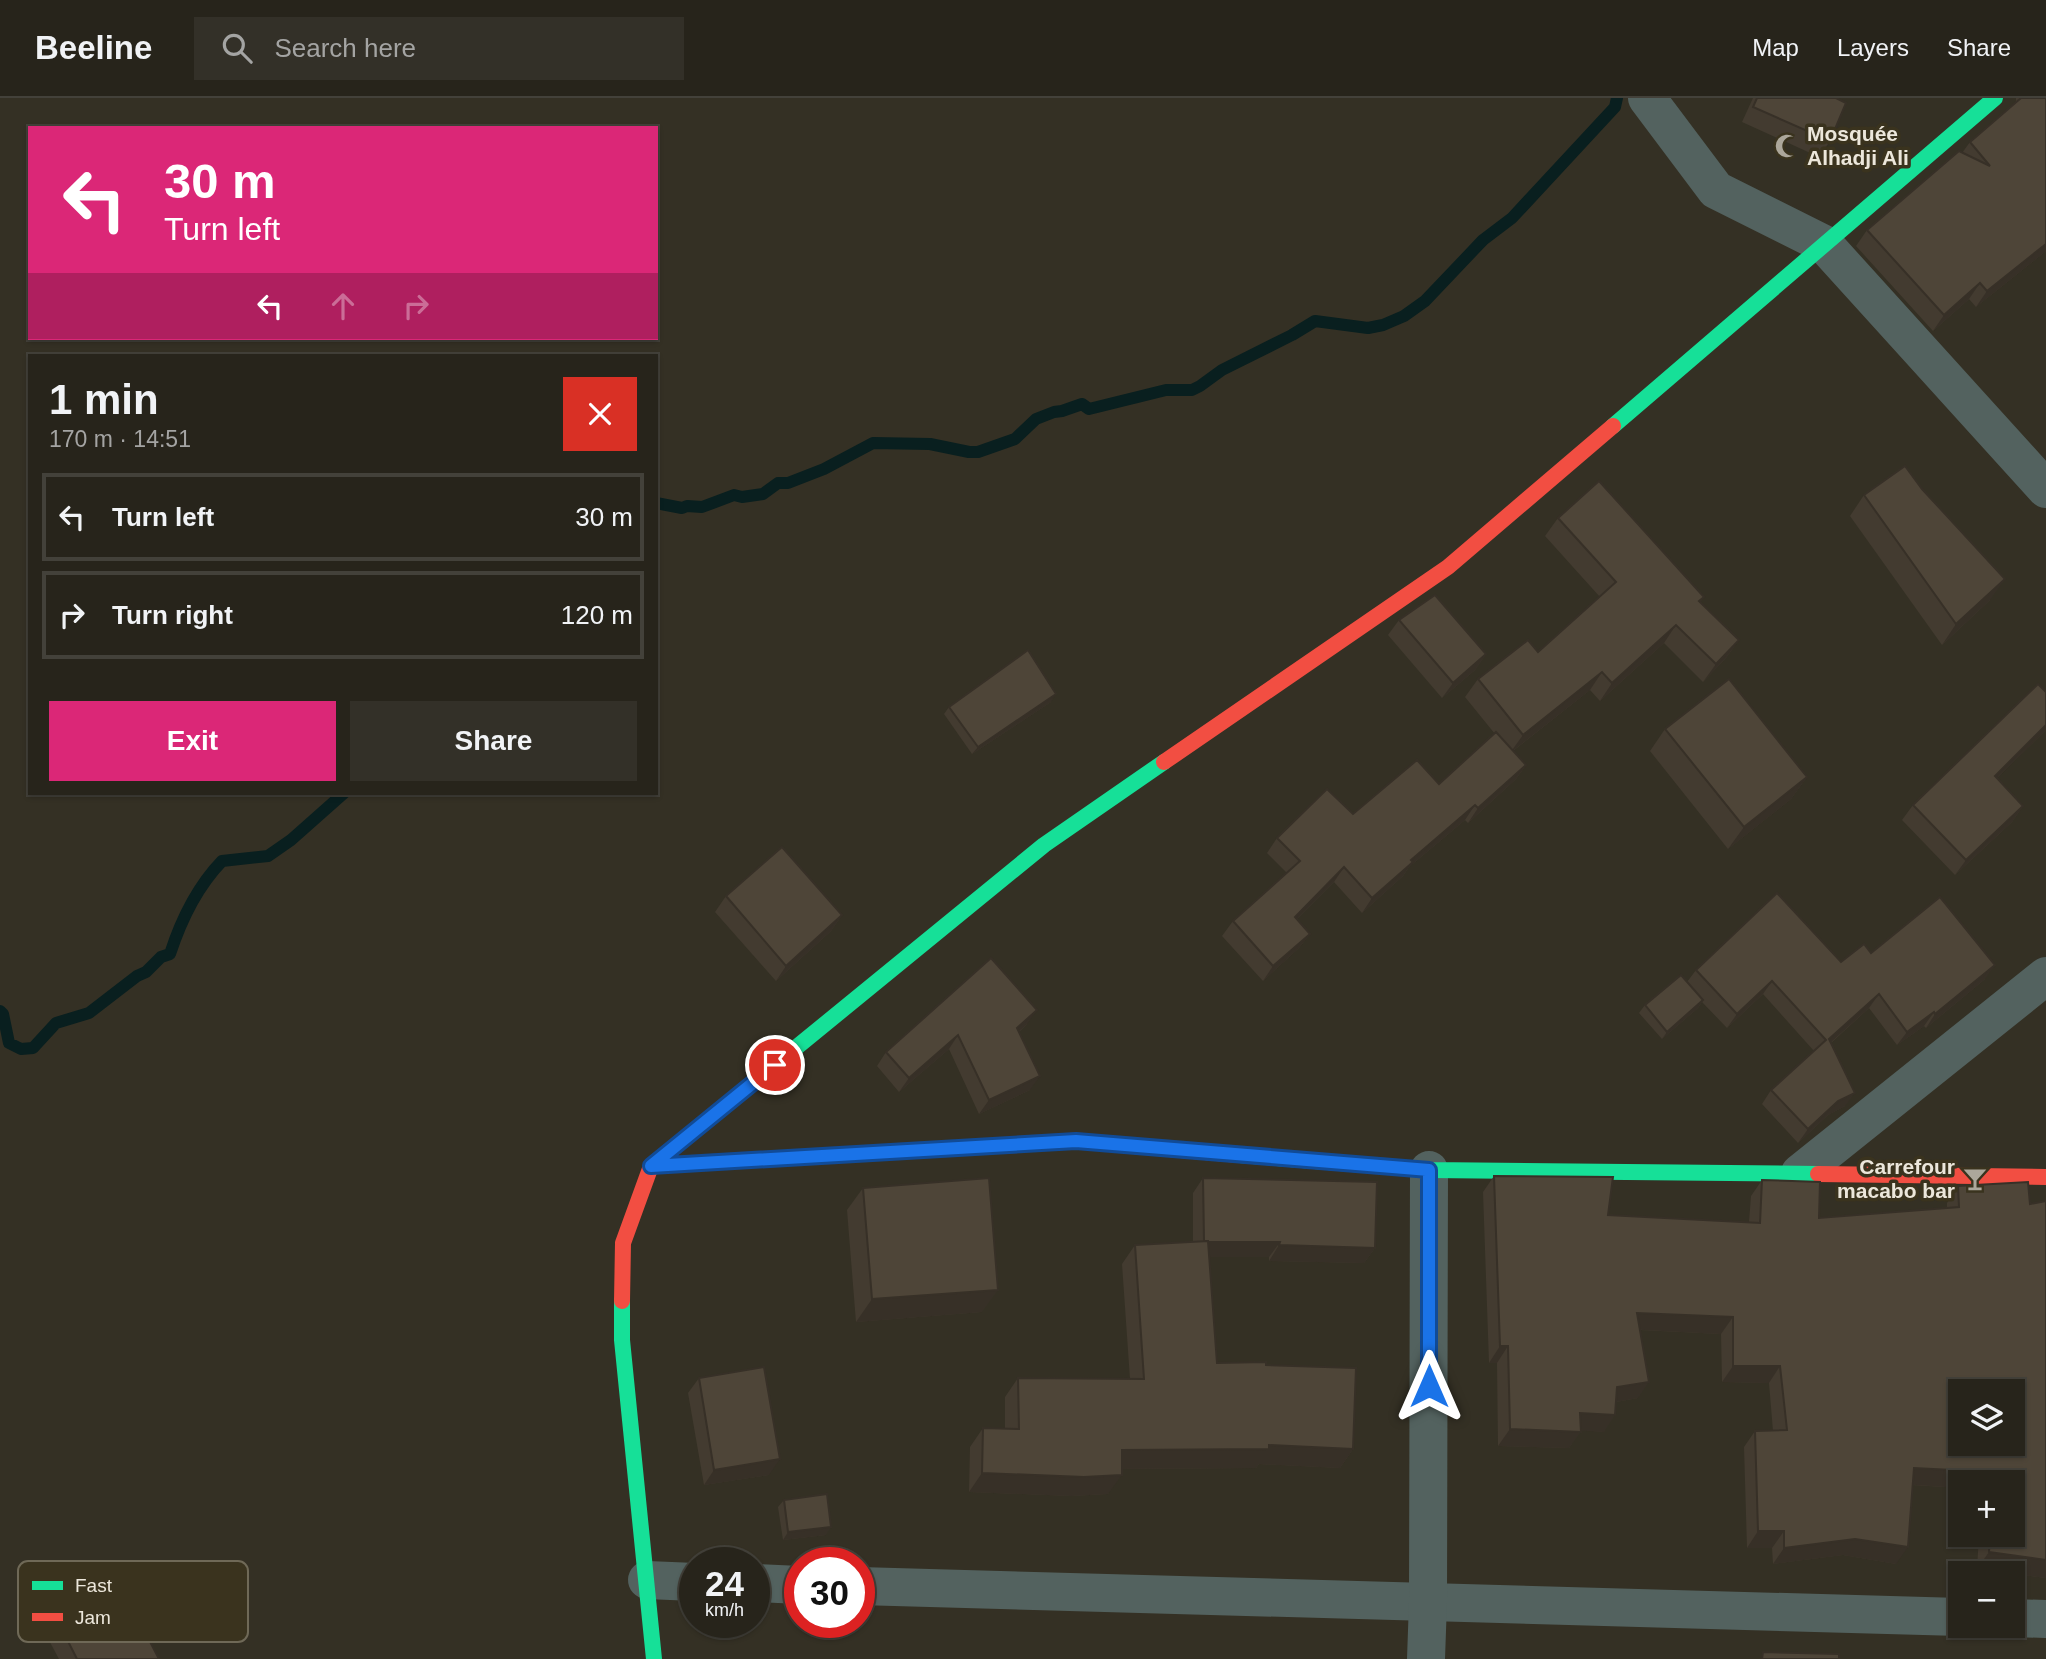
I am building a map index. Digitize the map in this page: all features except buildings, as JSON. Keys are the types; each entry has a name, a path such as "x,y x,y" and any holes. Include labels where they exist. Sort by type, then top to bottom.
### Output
{"street":[{"path":"1647,98 1716,190 1824,244 2046,489"},
{"path":"653,1659 622,1340 623,1243 651,1166 1044,845 1448,567 1996,98"},
{"path":"1800,1173 2046,976"},
{"path":"651,1166 1076,1141 1429,1170 2046,1177"},
{"path":"1426,1659 1429,1170"},
{"path":"647,1580 679,1581"},
{"path":"875,1586 1948,1617"},
{"path":"2025,1618 2046,1619"}],"waterway":[{"path":"658,503 682,508 702,507 734,495 742,497 763,494 778,483 788,483 824,469 873,443 930,444 978,452 1015,439 1036,419 1054,412 1082,404 1089,409 1166,390 1192,390 1222,370 1315,321 1368,328 1383,325 1404,316 1425,301 1483,240 1512,218 1615,107 1617,98"},
{"path":"0,1011 9,1043 21,1049 33,1048 56,1023 89,1013 146,972 161,957 170,954 191,904 222,861 268,856 291,840 342,795"}],"traffic: fast":[{"path":"1613,426 1995,98"},
{"path":"765,1073 1044,845 1164,762"},
{"path":"1240,1155 1429,1170 1818,1174"},
{"path":"622,1301 622,1340 654,1659"}],"traffic: jam":[{"path":"1164,762 1448,567 1613,426"},
{"path":"622,1301 623,1243 651,1166 765,1073"},
{"path":"651,1166 1076,1141 1240,1155"},
{"path":"1818,1174 2046,1177"}],"place":[{"name":"Mosquée Alhadji Ali","path":"1787,146"},
{"name":"Carrefour macabo bar","path":"1975,1179"}],"route":[{"path":"775,1065 651,1166 1076,1141 1429,1170 1429,1386"}]}
